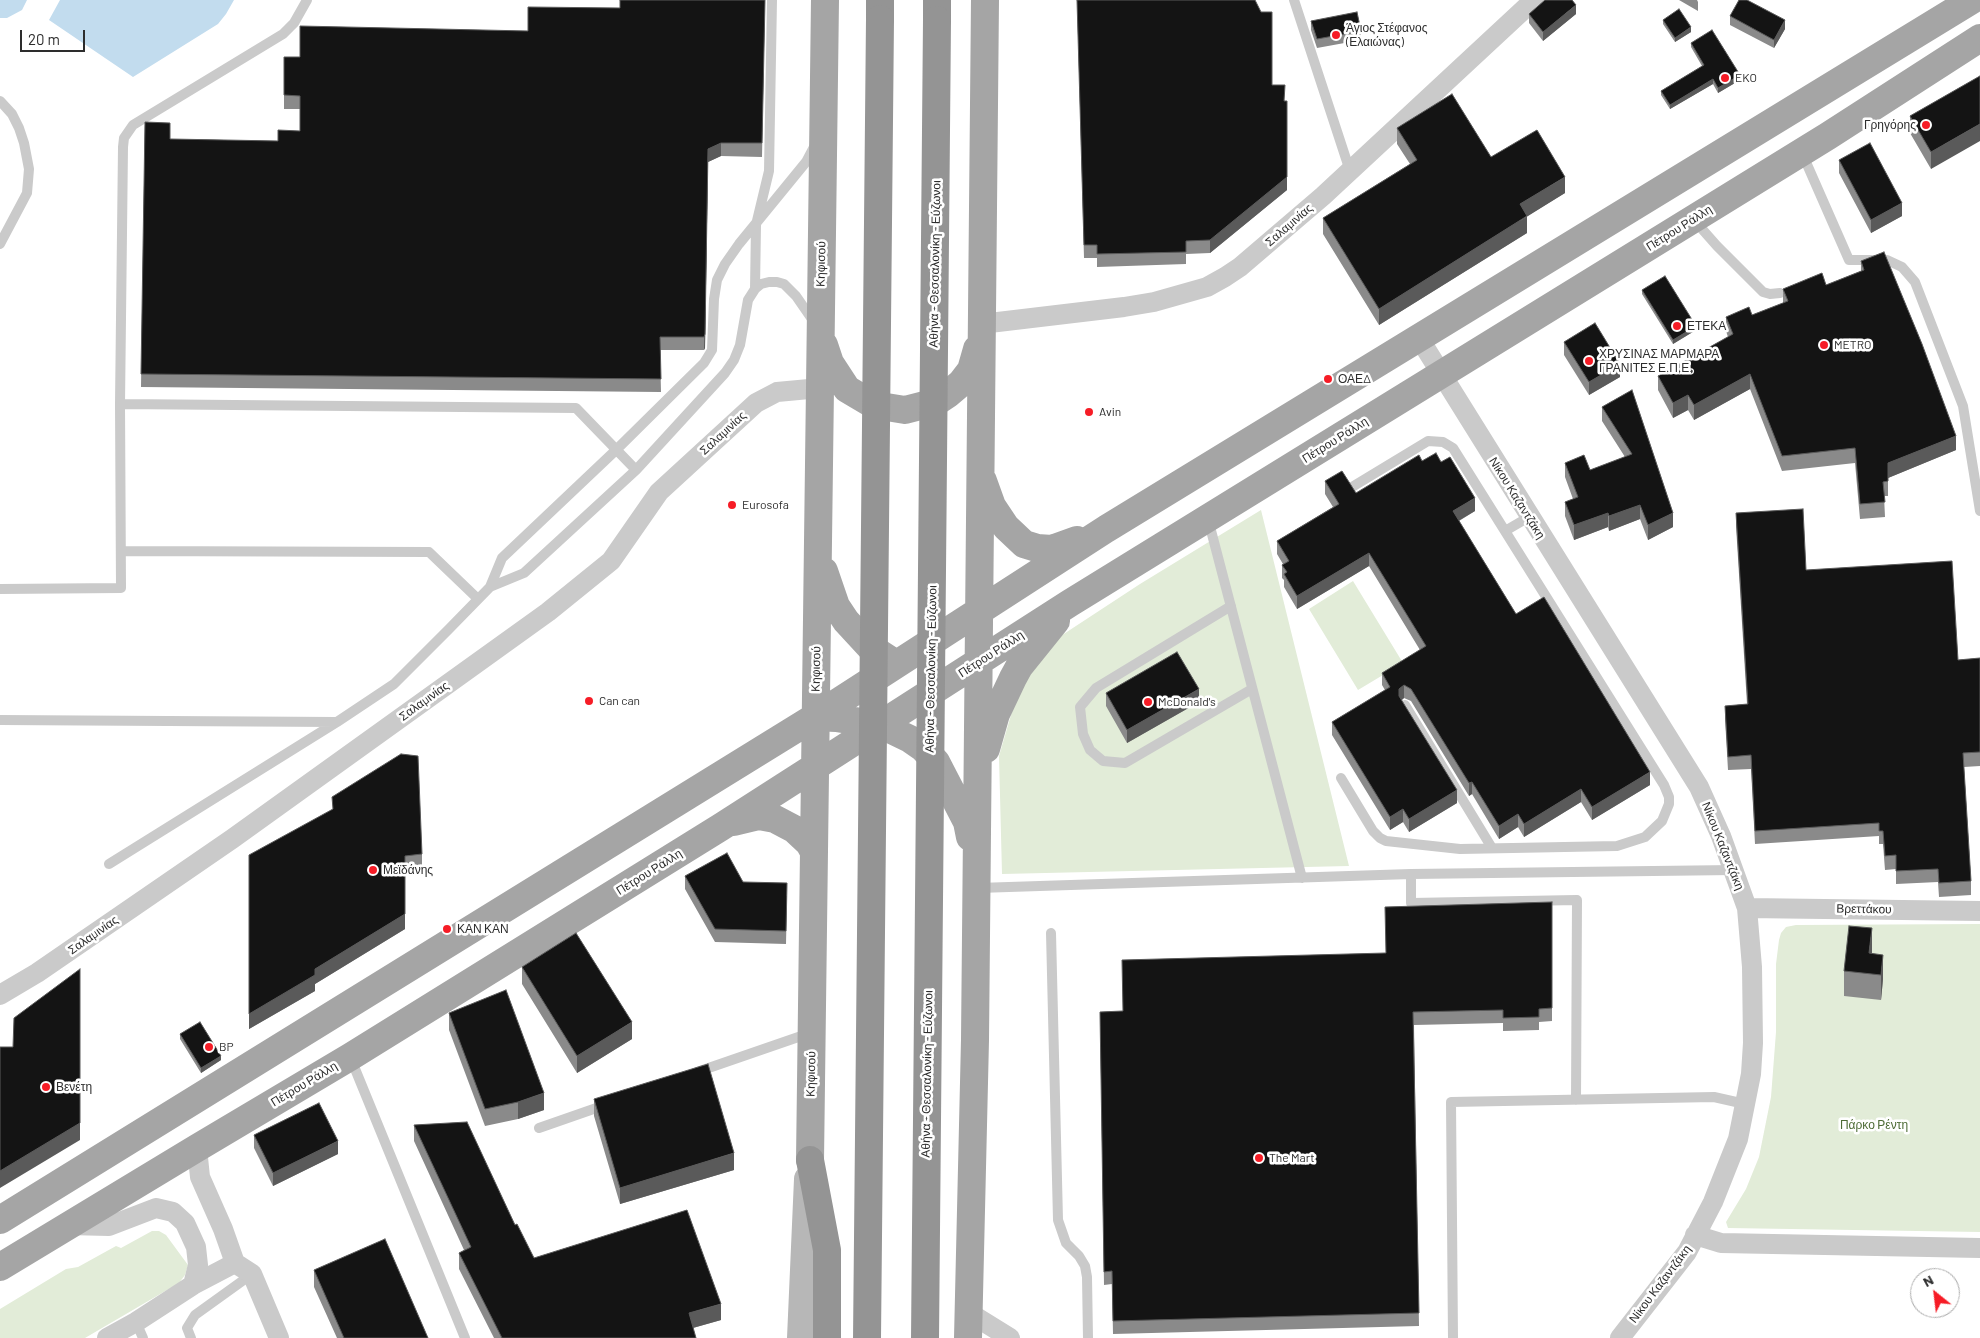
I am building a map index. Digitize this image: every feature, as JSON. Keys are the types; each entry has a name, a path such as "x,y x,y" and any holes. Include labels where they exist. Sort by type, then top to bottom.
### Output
{"highway":[{"path":"867,1338 880,9"},
{"name":"Αθήνα - Θεσσαλονίκη - Εύζωνοι","path":"924,1338 937,10"},
{"path":"810,1160 827,1250 827,1338"}],"main road":[{"name":"Κηφισού","path":"810,1160 825,0"},
{"path":"968,1325 975,1040 985,0"},
{"path":"0,1220 815,718 1106,529 1968,1"},
{"name":"Πέτρου Ράλλη","path":"0,1267 350,1057 721,828 1070,603 1802,152 1980,38"},
{"path":"820,332 830,363 847,389 874,405 905,410 936,402 961,383 970,370 976,355 981,324"},
{"path":"980,458 983,485 992,506 1006,527 1024,544 1037,548 1052,549 1106,529"},
{"path":"818,551 836,606 846,621 870,647 897,665 947,672 978,663"},
{"path":"977,781 996,714 1013,678 1019,667 1070,603"},
{"path":"815,718 836,718 881,725 910,739 923,748 936,762 967,822 975,855 976,888"},
{"path":"721,828 742,819 759,816 776,819 794,829 809,843 814,852"}],"street":[{"name":"Σαλαμινίας","path":"981,324 1124,307 1178,296 1207,287 1240,267 1350,171 1534,0"},
{"name":"Νίκου Καζαντζάκη","path":"1419,338 1699,788 1721,836 1747,908 1752,967 1753,1033 1751,1074 1738,1139 1713,1202 1687,1252 1620,1338"},
{"name":"Σαλαμινίας","path":"0,995 37,973 232,839 548,612 611,561 659,492 756,403 777,392 820,388"},
{"name":"Βρεττάκου","path":"1747,908 1980,911"},
{"path":"197,1148 200,1177 223,1229 235,1263 252,1274 278,1338"},
{"name":"Κηφισού","path":"801,1338 810,1160"},
{"path":"68,1226 109,1226 156,1208 173,1212 185,1223 196,1247 198,1265 193,1284"},
{"path":"1695,1235 1721,1243 1980,1248"},
{"path":"107,1338 140,1330 193,1284 235,1263"},
{"path":"968,1325 1010,1338"}],"lane":[{"path":"0,589 121,588 120,404 124,138 133,125 283,34 294,23 307,0"},
{"path":"755,288 756,225 769,171 772,0"},
{"path":"1294,0 1350,171"},
{"path":"0,102 12,114 19,128 26,150 29,175 27,193 0,244"},
{"path":"109,864 337,722 394,684 490,587 502,558 704,363 712,350 714,299 718,280 725,264 806,162 823,129"},
{"path":"1802,152 1848,260 1887,260 1902,267 1915,282 1963,406 1980,510"},
{"path":"1694,219 1717,246 1763,292 1770,294 1780,293"},
{"path":"490,587 524,573 636,470 725,374 734,360 740,345 748,300 755,288 769,282 784,284 796,296 820,332"},
{"path":"120,404 576,408 636,470"},
{"path":"1341,778 1373,831 1386,841 1460,849 1617,846 1645,836 1662,821 1669,804 1669,797 1664,785 1457,453 1448,444 1432,441 1423,444 1352,487"},
{"path":"1505,531 1529,517"},
{"path":"1208,518 1302,878"},
{"path":"121,551 429,552 478,599"},
{"path":"1231,606 1096,688 1080,707 1083,734 1090,750 1103,761 1125,763 1252,689"},
{"path":"1405,705 1492,848"},
{"path":"0,720 337,722"},
{"path":"976,888 1410,874 1734,870"},
{"path":"1410,874 1411,903 1577,900 1576,1100"},
{"path":"1051,933 1058,1220 1066,1243 1079,1256 1085,1266 1088,1277 1088,1338"},
{"path":"689,1075 811,1032"},
{"path":"350,1057 465,1338"},
{"path":"1453,1338 1450,1102 1714,1097 1745,1104"},
{"path":"539,1128 614,1101"},
{"path":"191,1338 187,1328 195,1315 252,1274"}],"green space":[{"path":"1261,510 1349,866 1002,874 999,756 1013,708 1026,674 1050,643 1140,584"},
{"path":"1353,581 1403,663 1358,690 1309,609"},
{"name":"Πάρκο Ρέντη","path":"1980,924 1980,1232 1728,1228 1726,1222 1746,1189 1759,1157 1771,1097 1776,1032 1776,964 1781,933 1786,927 1796,925"},
{"path":"152,1231 159,1231 166,1235 188,1265 185,1275 179,1283 85,1338 0,1338 0,1309 66,1269 78,1267 116,1246 121,1248"}],"water":[{"path":"0,0 27,0 22,10 7,18 0,18"},
{"path":"60,0 234,0 218,24 133,77 49,20"}],"building":[{"path":"620,0 765,0 762,143 721,143 708,149 705,334 704,337 660,337 661,379 141,374 145,122 170,123 170,139 278,141 278,130 300,131 300,96 284,95 284,57 300,57 300,26 528,31 528,7 620,8"},
{"path":"1077,0 1255,0 1261,12 1272,12 1272,85 1285,85 1284,101 1287,101 1287,177 1210,240 1186,241 1186,252 1097,254 1097,245 1084,245"},
{"path":"1545,0 1572,0 1576,5 1543,32 1529,14"},
{"path":"1739,0 1747,0 1785,20 1774,40 1730,16"},
{"path":"1679,9 1691,27 1675,38 1663,20"},
{"path":"1357,12 1361,31 1317,39 1311,21"},
{"path":"1712,30 1740,75 1718,88 1713,79 1670,105 1661,91 1704,65 1691,43"},
{"path":"1980,76 1980,124 1931,152 1910,116"},
{"path":"1452,94 1491,157 1537,130 1565,177 1520,204 1527,216 1379,309 1323,218 1417,160 1397,128"},
{"path":"1870,143 1902,203 1871,220 1839,160"},
{"path":"1884,252 1922,344 1956,436 1888,463 1888,481 1883,482 1885,502 1860,504 1855,448 1782,456 1750,374 1694,405 1688,395 1673,403 1658,376 1733,334 1726,317 1749,307 1752,315 1788,301 1783,289 1822,273 1826,285 1864,270 1861,261"},
{"path":"1665,276 1696,326 1673,340 1642,290"},
{"name":"ΧΡΥΣΙΝΑΣ ΜΑΡΜΑΡΑ ΓΡΑΝΙΤΕΣ Ε.Π.Ε.","path":"1595,323 1620,364 1589,382 1564,342"},
{"path":"1632,390 1673,513 1648,525 1640,505 1609,516 1608,513 1574,525 1565,502 1578,497 1565,463 1584,455 1590,470 1632,454 1602,407"},
{"path":"1436,453 1441,462 1450,457 1475,498 1453,511 1516,614 1544,597 1650,772 1592,807 1581,789 1524,824 1518,814 1499,826 1472,782 1469,783 1411,689 1404,685 1399,689 1399,696 1457,790 1409,819 1403,809 1390,817 1332,722 1390,687 1382,673 1426,646 1369,553 1297,596 1284,574 1287,572 1282,565 1289,561 1277,541 1339,504 1325,481 1342,471 1356,493 1419,455 1422,461"},
{"path":"1803,509 1806,570 1952,561 1958,660 1980,658 1980,752 1963,753 1971,881 1939,883 1938,869 1896,871 1896,855 1885,856 1883,831 1879,831 1879,823 1755,831 1751,755 1728,757 1725,706 1748,704 1736,513"},
{"path":"1177,652 1199,689 1127,730 1106,693"},
{"path":"401,754 418,756 422,854 405,856 405,914 315,969 315,975 249,1014 249,855 333,809 332,797"},
{"path":"727,853 743,882 787,883 786,931 715,929 685,876"},
{"name":"The Mart","path":"1552,902 1552,1008 1539,1009 1539,1017 1503,1018 1503,1010 1413,1012 1419,1313 1113,1321 1112,1271 1104,1272 1100,1012 1123,1011 1122,960 1386,953 1385,907"},
{"path":"1849,926 1872,928 1869,953 1883,955 1881,975 1844,971"},
{"path":"576,933 632,1022 577,1056 522,967"},
{"name":"Βενέτη","path":"80,969 80,1123 0,1171 0,1047 13,1047 14,1018"},
{"path":"506,990 544,1093 518,1102 485,1109 449,1013"},
{"path":"200,1022 221,1056 201,1068 180,1034"},
{"path":"708,1064 734,1153 620,1188 594,1099"},
{"path":"319,1103 338,1141 273,1173 254,1135"},
{"path":"467,1122 515,1225 517,1224 534,1258 687,1210 721,1304 689,1313 696,1338 502,1338 459,1253 471,1247 414,1125"},
{"path":"385,1239 428,1338 344,1338 314,1270"}],"place":[{"name":"Άγιος Στέφανος (Ελαιώνας)","path":"1336,35"},
{"name":"EKO","path":"1725,78"},
{"name":"Γρηγόρης","path":"1926,125"},
{"name":"ΕΤΕΚΑ","path":"1677,326"},
{"name":"METRO","path":"1824,345"},
{"name":"ΧΡΥΣΙΝΑΣ ΜΑΡΜΑΡΑ ΓΡΑΝΙΤΕΣ Ε.Π.Ε.","path":"1589,361"},
{"name":"ΟΑΕΔ","path":"1328,379"},
{"name":"Avin","path":"1089,412"},
{"name":"Eurosofa","path":"732,505"},
{"name":"Can can","path":"589,701"},
{"name":"McDonald's","path":"1148,702"},
{"name":"Μεϊδάνης","path":"373,870"},
{"name":"ΚΑΝ ΚΑΝ","path":"447,929"},
{"name":"BP","path":"209,1047"},
{"name":"Βενέτη","path":"46,1087"},
{"name":"The Mart","path":"1259,1158"}]}
